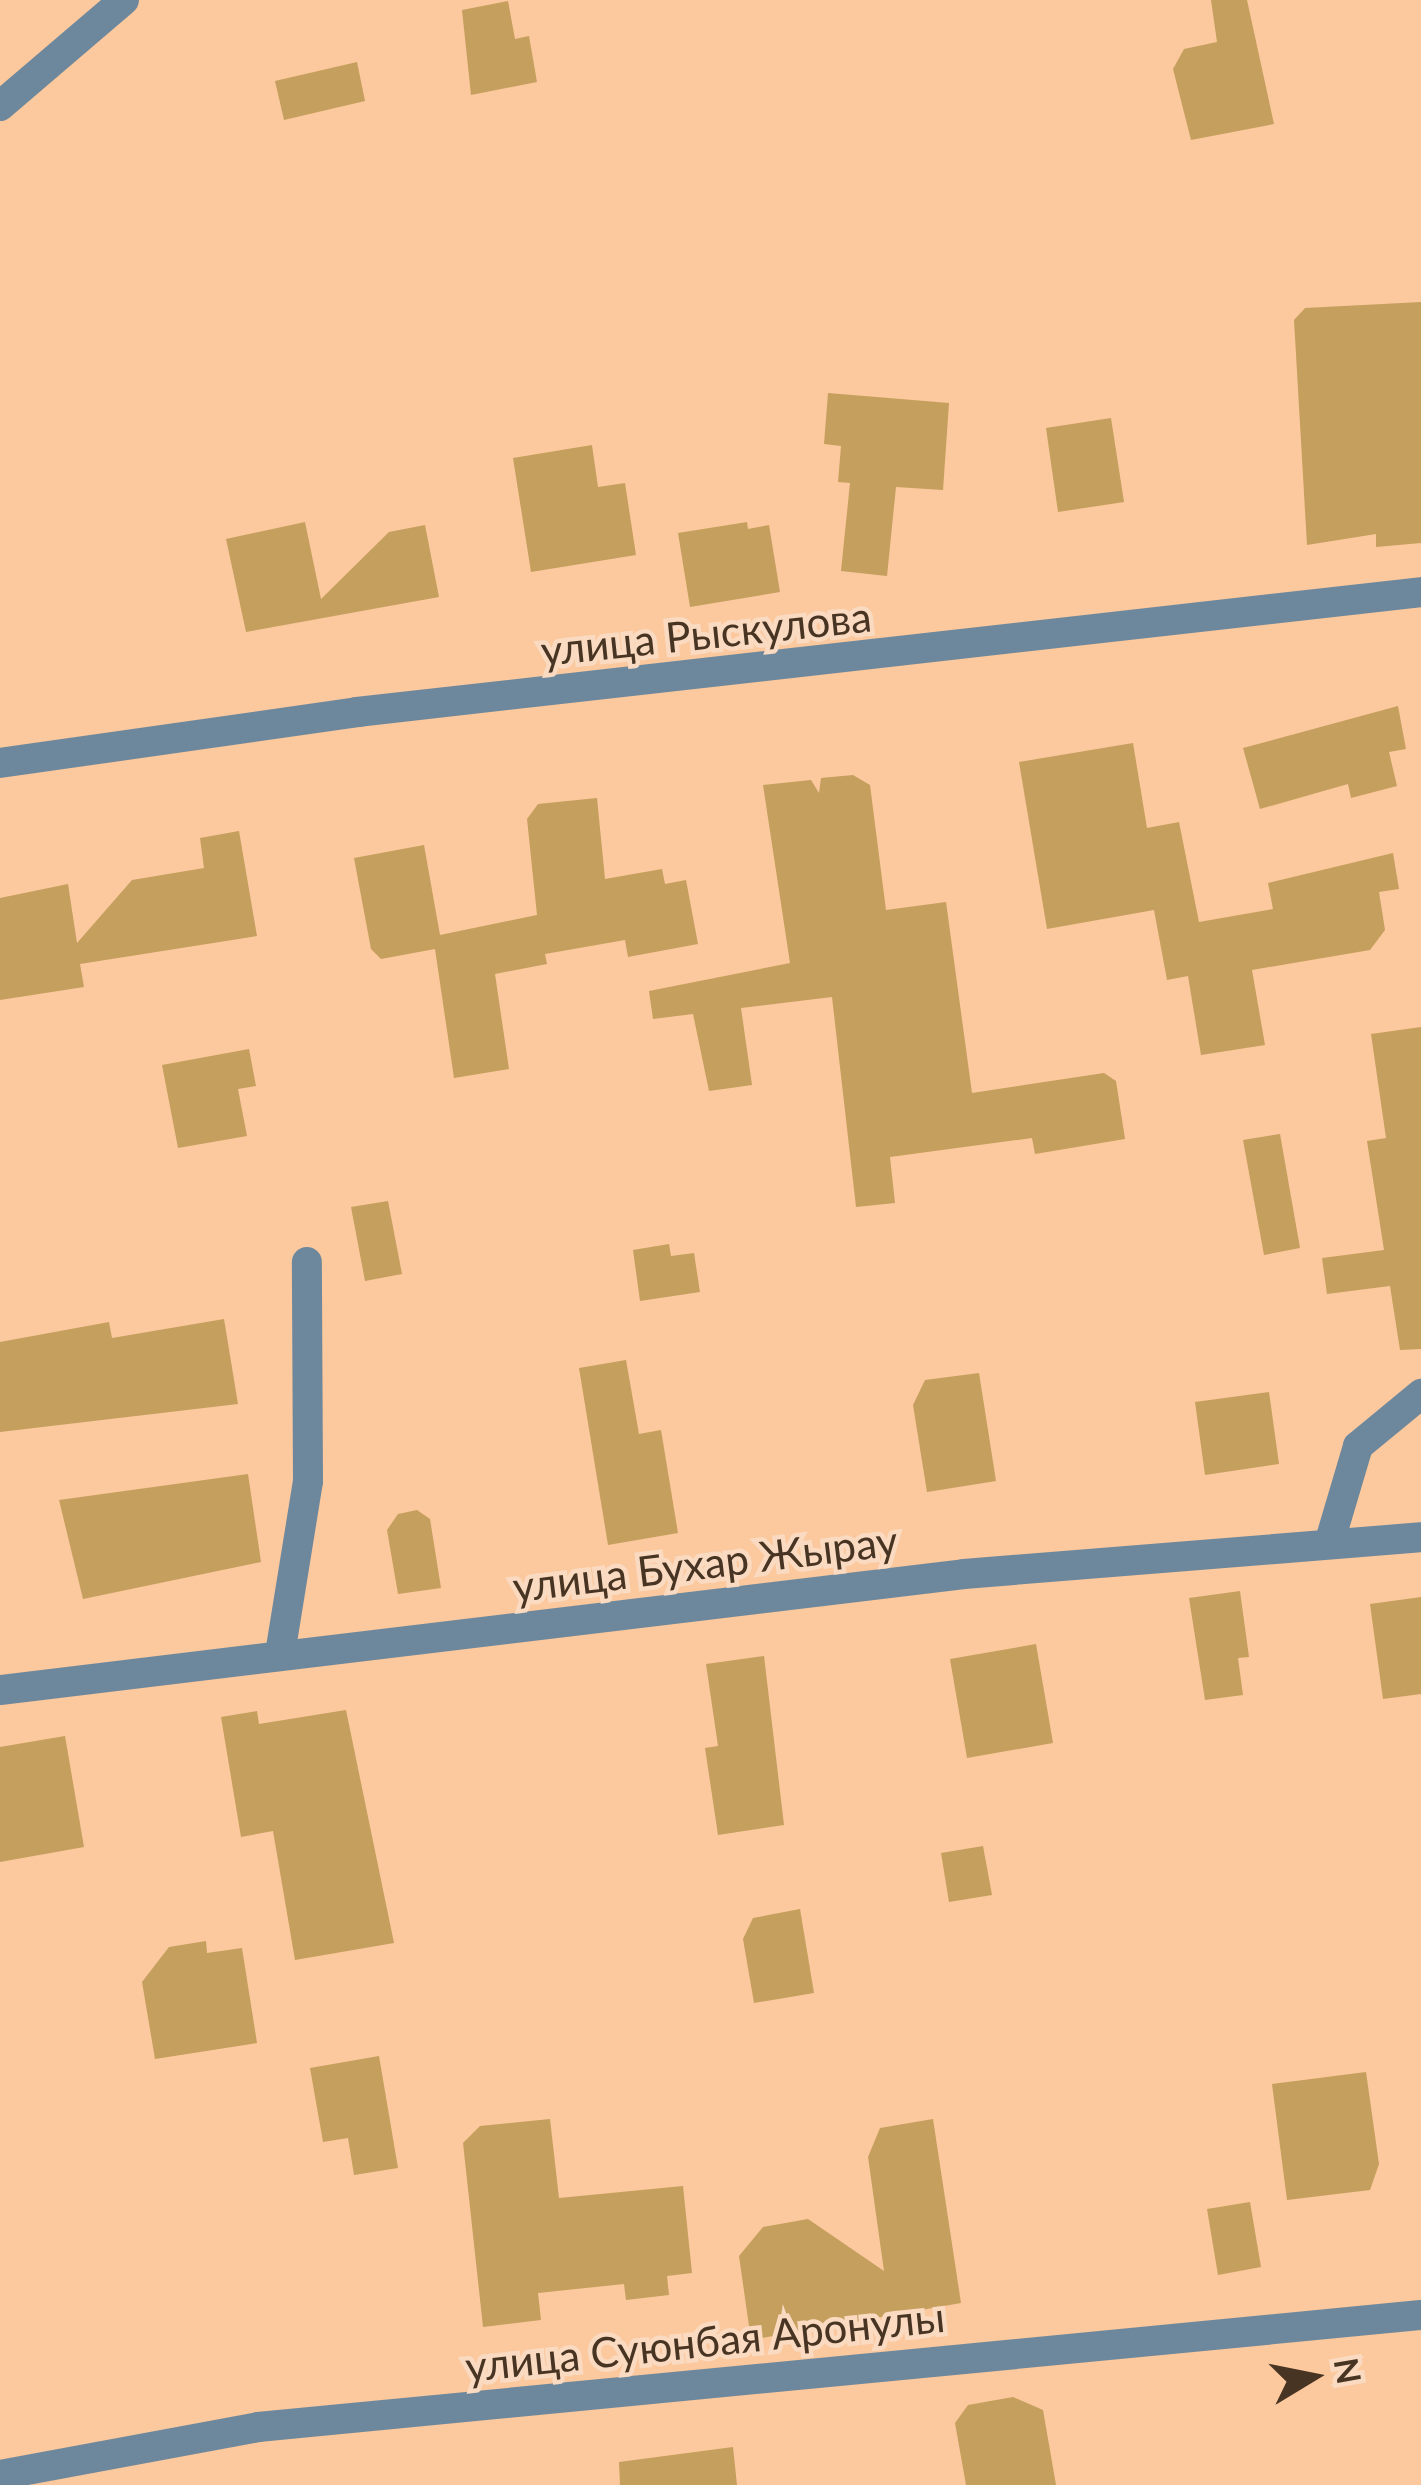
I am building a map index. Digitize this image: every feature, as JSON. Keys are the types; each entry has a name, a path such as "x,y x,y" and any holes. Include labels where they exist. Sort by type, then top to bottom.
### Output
{"street":[{"path":"0,106 124,0"},
{"name":"улица Рыскулова","path":"0,763 357,712 1421,592"},
{"path":"280,1654 308,1481 307,1262"},
{"path":"1329,1544 1358,1447 1421,1394"},
{"name":"улица Бухар Жырау","path":"0,1690 964,1574 1421,1537"},
{"name":"улица Суюнбая Аронулы","path":"0,2475 258,2427 1421,2317"}],"building":[{"path":"1211,0 1247,0 1274,124 1191,140 1173,69 1184,49 1217,42"},
{"path":"508,1 515,39 529,36 537,82 471,95 462,10"},
{"path":"357,62 365,101 284,120 275,81"},
{"path":"1421,302 1421,543 1376,547 1376,534 1307,545 1294,320 1305,308"},
{"path":"828,393 949,403 943,490 896,487 887,576 841,571 850,483 838,482 841,446 824,444"},
{"path":"1111,418 1124,502 1058,512 1046,428"},
{"path":"592,445 598,487 625,483 636,555 531,572 513,458"},
{"path":"305,522 321,599 389,532 425,525 439,597 246,632 226,539"},
{"path":"747,522 748,529 769,525 780,592 690,607 678,533"},
{"path":"1398,706 1406,749 1389,752 1397,786 1351,798 1348,784 1260,809 1243,748"},
{"path":"1133,743 1147,828 1179,822 1199,922 1273,909 1268,883 1393,853 1399,889 1379,892 1385,930 1370,950 1252,970 1265,1045 1201,1055 1188,976 1167,980 1154,910 1047,929 1019,762"},
{"path":"853,775 870,785 886,910 946,902 972,1093 1104,1073 1116,1081 1125,1139 1035,1154 1032,1138 890,1157 895,1203 856,1207 832,997 741,1008 752,1085 709,1091 693,1014 653,1019 649,991 790,963 763,785 811,780 819,793 821,778"},
{"path":"597,798 605,879 662,869 665,884 686,880 698,944 628,957 625,940 545,954 547,964 495,974 509,1069 454,1078 435,949 381,959 371,949 354,858 424,845 440,935 537,915 527,819 538,804"},
{"path":"239,831 257,936 80,964 84,987 0,1000 0,898 68,884 77,943 132,880 204,868 200,838"},
{"path":"1421,1027 1421,1349 1400,1350 1390,1286 1327,1294 1322,1258 1384,1250 1367,1141 1386,1138 1371,1034"},
{"path":"249,1049 256,1086 238,1089 247,1136 178,1148 162,1065"},
{"path":"1280,1134 1300,1248 1264,1255 1243,1140"},
{"path":"388,1201 402,1274 365,1281 351,1207"},
{"path":"669,1244 671,1256 694,1253 700,1292 640,1301 633,1250"},
{"path":"224,1319 238,1404 0,1432 0,1342 109,1322 112,1338"},
{"path":"626,1360 639,1434 661,1430 678,1533 608,1545 579,1368"},
{"path":"979,1373 996,1481 927,1492 913,1405 925,1380"},
{"path":"1269,1392 1279,1464 1205,1475 1195,1402"},
{"path":"248,1474 261,1562 83,1599 59,1500"},
{"path":"417,1510 430,1519 441,1588 398,1594 387,1530 398,1514"},
{"path":"1240,1591 1249,1657 1238,1658 1243,1695 1205,1700 1189,1598"},
{"path":"1421,1597 1421,1694 1383,1699 1370,1604"},
{"path":"1036,1644 1053,1743 967,1758 950,1659"},
{"path":"764,1656 784,1825 718,1835 705,1748 718,1746 706,1664"},
{"path":"346,1710 394,1943 295,1960 273,1831 241,1837 221,1717 257,1711 259,1724"},
{"path":"65,1736 84,1847 0,1862 0,1747"},
{"path":"983,1846 992,1895 949,1902 941,1853"},
{"path":"800,1909 814,1993 754,2003 743,1939 753,1918"},
{"path":"206,1941 207,1953 242,1948 257,2043 155,2059 142,1982 169,1947"},
{"path":"379,2056 398,2168 354,2175 348,2138 323,2142 310,2068"},
{"path":"1366,2072 1379,2164 1370,2190 1287,2200 1272,2084"},
{"path":"550,2119 559,2198 683,2186 692,2273 667,2276 669,2295 626,2300 624,2284 538,2293 541,2320 483,2327 463,2143 480,2126"},
{"path":"933,2119 961,2303 751,2340 739,2256 763,2227 808,2219 884,2271 868,2157 880,2128"},
{"path":"1250,2202 1261,2267 1218,2275 1207,2209"},
{"path":"1013,2397 1043,2410 1056,2485 966,2485 955,2423 968,2405"},
{"path":"733,2447 737,2485 620,2485 619,2462"}]}
